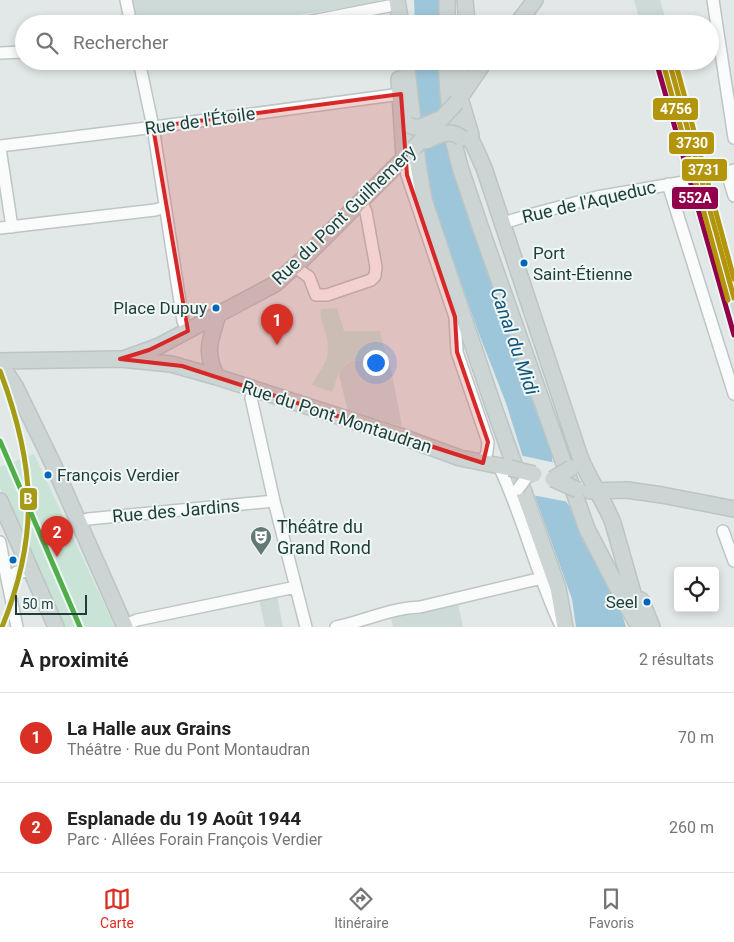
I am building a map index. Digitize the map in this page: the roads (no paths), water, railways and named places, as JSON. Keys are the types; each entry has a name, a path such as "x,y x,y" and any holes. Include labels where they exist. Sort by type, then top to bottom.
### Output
{"main road":[{"path":"447,0 447,15"},
{"path":"459,0 460,15"},
{"path":"465,0 466,15"},
{"path":"524,15 535,0"},
{"path":"391,15 392,2"},
{"path":"392,2 397,15"},
{"path":"397,70 409,153 442,133 466,136"},
{"path":"407,70 424,200 558,588 564,627"},
{"path":"449,70 466,136 484,168 503,224 575,463 586,473 608,510 644,627"},
{"path":"459,70 456,152 586,529 640,627"},
{"name":"Rue du Pont Guilhemery","path":"120,359 149,350 275,284 409,153 443,117 478,70"},
{"path":"404,122 412,127 419,128 443,117 466,136"},
{"path":"218,315 208,349 210,361 218,377"},
{"path":"0,362 120,359"},
{"name":"Rue du Pont Montaudran","path":"120,359 171,364 218,377 400,436 460,458 553,479 578,490 627,490 654,493 734,509"},
{"path":"0,362 16,386 53,464 125,626"},
{"path":"553,479 575,463"},
{"path":"0,501 56,627"},
{"path":"631,585 638,593 652,627"}],"street":[{"path":"126,0 129,15"},
{"path":"713,0 715,15"},
{"path":"336,15 392,2"},
{"path":"719,39 734,138"},
{"path":"0,53 15,52"},
{"path":"142,70 153,127 183,321 188,331"},
{"name":"Rue de l'Étoile","path":"0,147 401,94"},
{"path":"0,147 6,228 155,210 165,207"},
{"path":"409,153 406,175 455,317 457,352 488,442 487,452 482,463"},
{"path":"726,172 734,196"},
{"name":"Rue de l'Aqueduc","path":"503,224 597,197 673,184 726,172"},
{"path":"673,184 734,394"},
{"path":"294,267 309,277 316,295 327,295 371,280 375,276 376,267 366,212 361,201"},
{"path":"253,389 251,398 274,501 306,627"},
{"path":"504,467 542,578 560,624 564,627"},
{"path":"517,505 518,489 527,477 534,474"},
{"name":"Rue des Jardins","path":"78,522 88,519 274,501"},
{"path":"723,531 734,561"},
{"path":"0,542 17,627"},
{"path":"7,579 17,572 31,571"},
{"path":"336,627 358,622 370,616 405,608 420,607 542,578"},
{"path":"125,626 136,620 296,587"}],"water":[{"path":"414,0 438,0 438,15 415,15"},
{"path":"414,70 439,70 446,141 453,169 527,387 553,456 552,460 565,500 570,507 583,541 619,604 626,627 576,627 572,599 536,499 506,403 479,334 433,203 429,187"}],"place":[{"name":"Port Saint-Étienne","path":"524,263"},
{"name":"Place Dupuy","path":"216,308"},
{"name":"La Halle aux Grains","path":"277,345"},
{"name":"François Verdier","path":"48,475"},
{"name":"Théâtre du Grand Rond","path":"261,556"},
{"name":"Esplanade du 19 Août 1944","path":"57,557"},
{"name":"Seel","path":"647,602"}],"water label":[{"name":"Canal du Midi","path":"515,341"}]}
